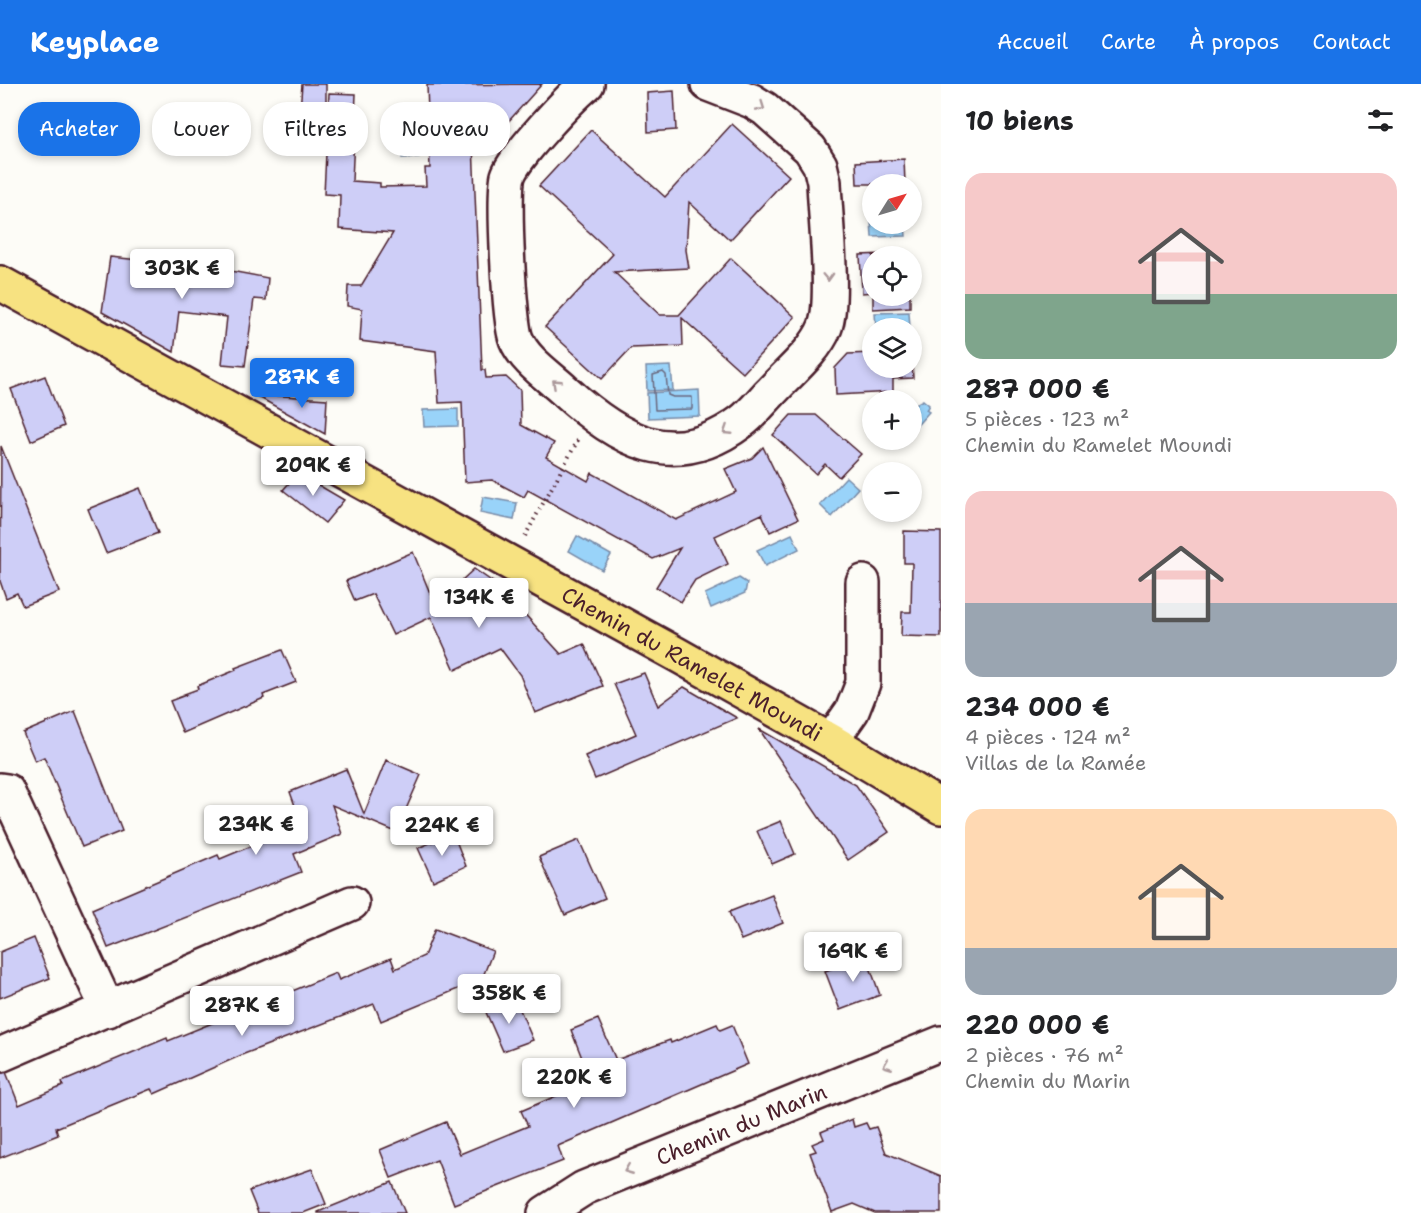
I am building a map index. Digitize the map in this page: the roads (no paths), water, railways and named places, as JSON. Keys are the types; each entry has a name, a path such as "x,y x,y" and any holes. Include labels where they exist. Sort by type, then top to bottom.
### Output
{"main road":[{"name":"Chemin du Ramelet Moundi","path":"0,283 831,741 941,807"}],"street":[{"path":"587,84 520,156 508,175 505,195 515,339 526,355 592,416 617,433 639,443 662,448 690,447 718,437 744,421 816,343 825,326 829,306 824,182 820,165 810,149 765,109 753,101 708,84"},
{"path":"831,741 852,711 863,683 863,582"},
{"path":"0,790 7,791 108,1010"},
{"path":"0,1054 108,1010 352,903"},
{"name":"Chemin du Marin","path":"545,1213 584,1188 941,1043"}],"water":[{"path":"402,156 419,156 419,157 402,158"},
{"path":"872,234 906,234 906,236 872,237"},
{"path":"909,312 909,318 875,318 875,313"},
{"path":"671,366 673,390 647,391 646,367"},
{"path":"699,390 700,416 648,418 647,393"},
{"path":"922,401 929,405 926,410 929,412 922,420"},
{"path":"458,409 458,426 424,427 423,410"},
{"path":"846,477 858,488 832,517 820,505"},
{"path":"483,497 517,503 514,520 480,513"},
{"path":"792,534 799,549 765,566 757,550"},
{"path":"577,536 611,555 602,570 569,551"},
{"path":"739,578 747,583 745,593 711,608 705,594"}]}
